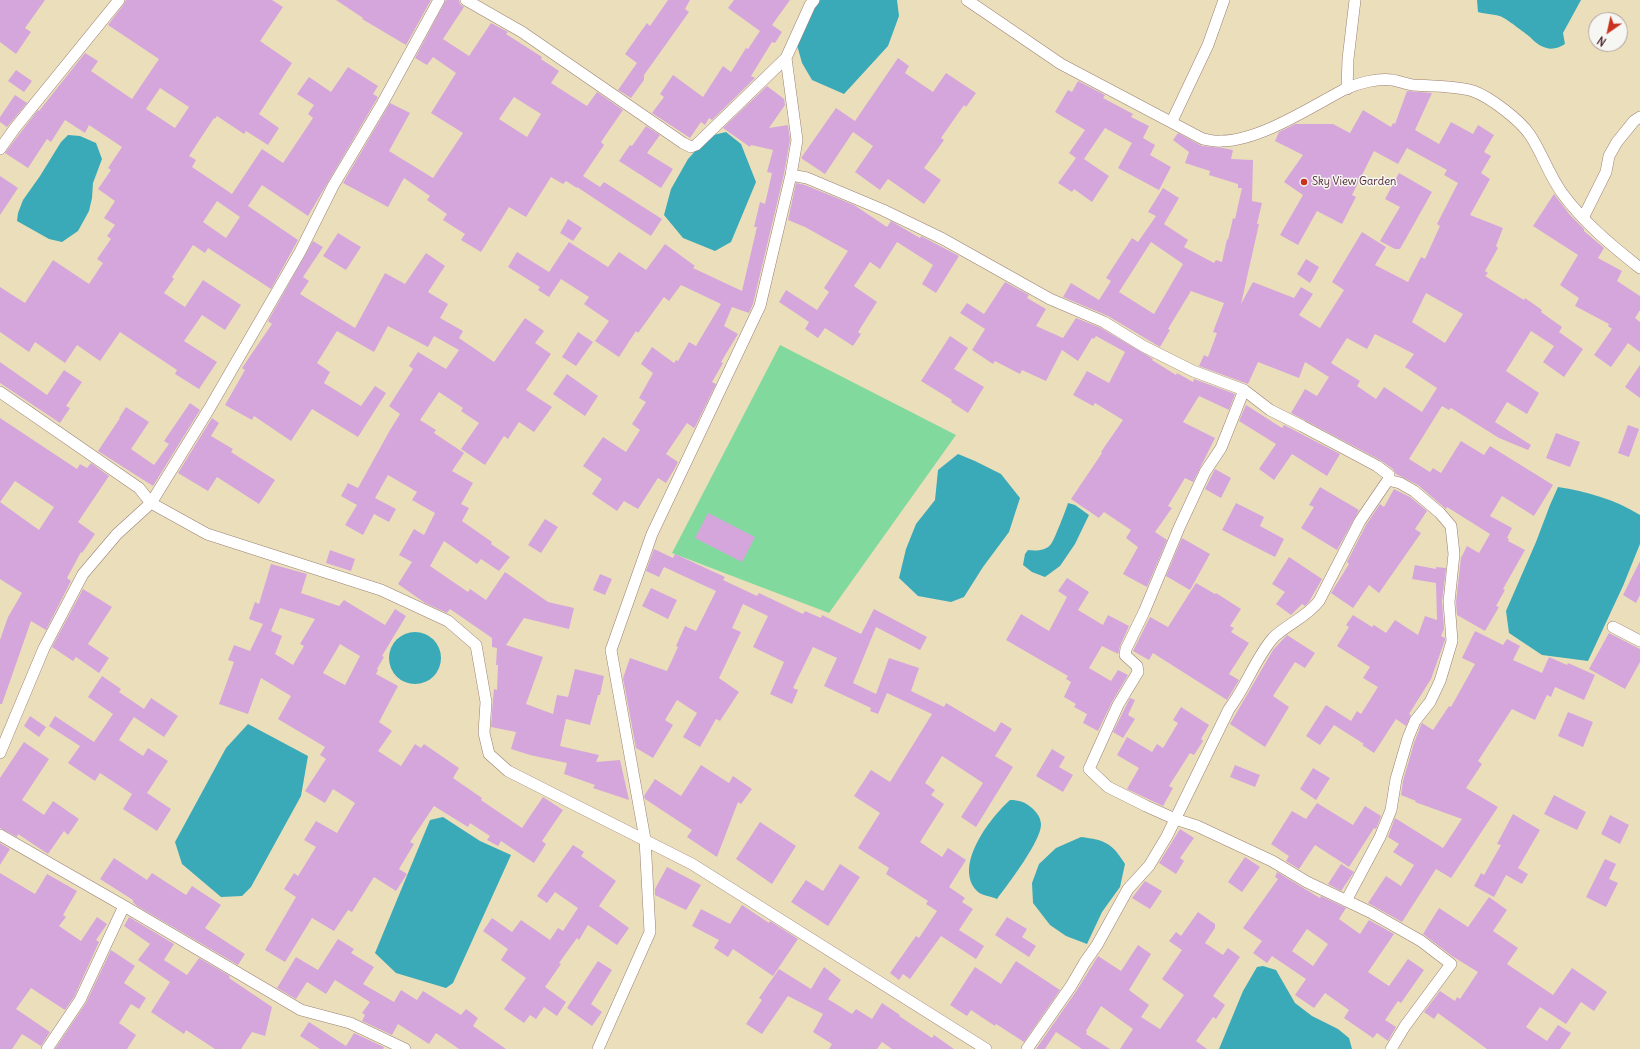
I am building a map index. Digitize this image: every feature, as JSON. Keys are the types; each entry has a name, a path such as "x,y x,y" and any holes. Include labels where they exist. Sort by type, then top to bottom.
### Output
{"street":[{"path":"0,149 15,128 119,0"},
{"path":"0,753 44,648 83,574 116,534 151,503 209,409 300,252 333,186 382,104 439,0"},
{"path":"466,0 522,32 691,147 696,145 786,58 810,5 814,0"},
{"path":"967,0 1061,64 1145,109 1172,121 1203,139 1220,142 1245,138 1298,115 1347,89 1375,80 1392,80 1408,84 1472,91 1517,120 1529,134 1561,191 1583,218 1603,239 1640,268"},
{"path":"1172,121 1208,45 1224,0"},
{"path":"1347,89 1348,59 1355,0"},
{"path":"598,1049 650,932 645,839 611,650 652,534 760,306 797,140 786,58"},
{"path":"1583,218 1606,172 1609,156 1617,142 1634,121 1640,117"},
{"path":"790,175 807,178 883,210 943,239 1050,299 1104,322 1143,346 1193,371 1244,390 1270,410 1377,466 1389,475 1388,480 1360,521 1319,601 1312,610 1293,621 1273,639 1258,661 1239,696 1230,709 1175,819 1148,866 1128,889 1097,945 1071,986 1027,1049"},
{"path":"1244,390 1222,448 1205,472 1179,528 1144,612 1126,649 1125,655 1137,666 1138,672 1118,705 1089,769 1108,787 1175,819 1197,826 1272,861 1307,882 1370,912 1421,941 1451,964 1405,1026 1391,1049"},
{"path":"0,392 139,488 151,503 208,534 381,590 448,621 476,645 486,702 484,733 489,754 508,771 692,864 986,1049"},
{"path":"1346,901 1380,836 1391,810 1396,779 1408,738 1415,721 1430,702 1440,681 1452,641 1449,602 1454,554 1451,526 1440,513 1414,491 1388,480"},
{"path":"1613,627 1640,641"},
{"path":"0,835 301,1010 350,1023 406,1049"},
{"path":"47,1049 80,1000 124,906"}],"green space":[{"path":"780,345 956,435 829,613 672,553"}],"water":[{"path":"820,0 897,0 899,16 888,46 844,94 812,80 802,63 797,45 816,4"},
{"path":"1477,0 1581,0 1563,33 1565,44 1551,49 1538,44 1502,17 1478,12"},
{"path":"726,132 741,144 756,182 731,242 715,251 683,238 664,215 671,189 688,159 709,136"},
{"path":"68,135 80,136 96,143 102,159 93,183 89,211 78,231 62,242 49,239 17,221 18,213 23,200 61,142"},
{"path":"958,454 1001,474 1020,498 1009,532 983,567 964,597 951,602 918,596 899,578 906,549 916,524 935,500 938,470"},
{"path":"1558,487 1600,497 1621,505 1640,515 1640,544 1623,586 1588,661 1542,655 1509,633 1506,611"},
{"path":"1068,503 1075,505 1089,515 1075,544 1060,566 1045,577 1032,572 1023,565 1025,554 1028,550 1046,548 1053,542"},
{"path":"415,632 425,634 433,640 439,648 441,658 439,668 433,676 425,682 415,684 405,682 397,676 391,668 389,658 391,648 397,640 405,634"},
{"path":"248,724 308,756 301,796 251,887 242,896 221,897 182,864 175,842 226,748"},
{"path":"1010,800 1016,800 1029,806 1038,815 1041,824 1040,831 1030,851 997,899 981,894 977,891 971,881 969,869 977,843 984,830"},
{"path":"443,817 480,841 511,855 453,983 446,988 396,973 375,953 430,820"},
{"path":"1081,837 1102,841 1112,847 1125,864 1120,887 1102,912 1087,944 1066,936 1050,925 1033,903 1032,883 1039,864 1056,848"},
{"path":"1263,966 1276,970 1295,1003 1312,1016 1338,1029 1349,1038 1352,1049 1219,1049 1243,991 1257,967"}],"building":[{"path":"0,0 45,0 25,28 31,32 16,54 0,42"},
{"path":"126,0 272,0 283,7 260,41 292,63 259,114 279,128 268,145 246,131 244,134 217,116 215,119 214,118 189,156 196,160 192,167 232,194 262,149 283,163 313,118 308,114 314,105 297,94 309,77 331,92 348,67 378,86 373,94 378,97 308,216 262,185 248,206 298,240 271,289 208,248 205,253 193,245 172,277 174,279 164,293 185,307 203,280 241,305 225,330 202,315 184,341 217,362 199,389 175,374 177,370 120,332 100,361 77,345 65,363 35,342 29,352 0,332 0,287 25,303 53,260 89,284 103,263 97,259 111,239 107,236 115,225 104,218 115,201 98,189 111,170 108,168 122,147 89,125 85,133 65,120 51,142 47,139 28,168 5,153 85,53 98,61 91,71 132,99 159,59 108,25","holes":["160,88 189,107 175,128 146,109","217,201 240,217 226,238 203,222"]},
{"path":"336,0 431,0 406,45 362,19 363,18"},
{"path":"446,0 459,0 460,4 464,7 443,39 469,56 491,23 508,32 506,34 542,57 541,59 559,71 551,83 587,106 597,92 623,110 601,142 604,145 583,176 600,187 604,182 662,219 651,236 577,187 566,181 563,184 551,177 526,217 509,207 481,252 461,240 465,234 443,220 447,214 427,200 430,196 404,178 388,207 343,183 390,103 410,113 389,151 433,178 463,133 431,113 456,73 433,57 427,65 415,58","holes":["514,97 541,114 527,137 499,119"]},
{"path":"668,0 690,0 685,9 689,12 644,75 644,80 631,98 618,90 637,63 625,54 647,23 650,26"},
{"path":"734,0 790,0 772,25 782,32 775,43 772,42 751,76 755,78 712,120 709,118 705,125 701,122 690,138 652,113 664,97 660,94 673,75 703,97 723,66 731,72 746,48 748,49 760,31 728,8"},
{"path":"898,58 909,66 905,73 933,92 946,73 976,93 966,107 964,105 941,138 944,140 924,168 941,180 924,204 888,179 880,190 855,172 873,146 853,132 825,174 801,158 836,108 855,121"},
{"path":"16,70 32,81 24,92 8,81"},
{"path":"1078,81 1105,95 1103,98 1133,114 1131,117 1149,126 1143,138 1155,145 1150,155 1171,167 1159,190 1118,168 1132,143 1105,128 1084,159 1109,176 1092,202 1074,189 1072,192 1058,183 1076,158 1069,153 1085,130 1055,112 1068,90 1072,92"},
{"path":"767,86 784,99 785,105 769,128 788,125 790,140 784,174 753,304 749,313 732,307 724,326 738,334 721,362 723,363 712,382 716,384 695,427 694,428 687,423 666,454 678,462 666,483 658,478 638,509 624,501 617,511 592,494 602,479 583,466 603,437 626,452 640,430 632,424 646,402 639,398 653,373 641,364 652,347 674,363 676,360 678,361 689,342 696,346 721,304 681,285 669,301 664,297 638,333 636,331 619,357 595,341 609,321 584,304 589,297 561,279 549,297 538,290 540,287 508,267 517,252 549,272 569,242 608,267 619,252 646,270 665,244 695,266 693,268 742,291 757,227 754,227 760,202 765,204 772,173 767,172 773,150 751,145 750,147 723,128"},
{"path":"1407,91 1432,93 1415,130 1439,144 1451,122 1473,134 1478,125 1494,135 1484,152 1491,156 1481,173 1490,179 1470,215 1503,228 1496,246 1498,248 1485,271 1488,273 1485,276 1524,300 1525,298 1542,310 1541,312 1562,327 1559,332 1583,349 1564,377 1543,362 1554,346 1531,331 1506,371 1539,393 1527,414 1507,402 1495,422 1531,445 1528,450 1499,438 1451,408 1449,410 1442,406 1409,459 1430,472 1433,468 1441,473 1461,441 1484,455 1490,446 1553,485 1534,516 1502,496 1490,516 1512,528 1507,538 1509,539 1508,541 1525,550 1503,589 1505,590 1496,606 1499,607 1485,631 1457,615 1456,602 1461,558 1467,546 1479,553 1490,534 1447,507 1446,509 1418,485 1396,474 1393,469 1380,460 1291,413 1305,389 1317,396 1329,377 1305,362 1299,378 1258,362 1248,384 1199,366 1204,355 1208,357 1217,333 1213,332 1224,303 1191,291 1168,329 1170,330 1160,347 1108,316 1063,297 1071,283 1099,300 1111,281 1106,278 1132,238 1138,242 1156,216 1148,212 1163,188 1179,198 1164,224 1188,240 1184,247 1214,263 1216,260 1222,262 1233,218 1235,219 1242,188 1238,188 1238,184 1209,175 1210,171 1185,163 1189,152 1173,140 1178,133 1202,146 1233,150 1231,159 1253,160 1252,201 1262,203 1257,224 1259,224 1241,304 1253,282 1294,298 1301,287 1313,294 1299,315 1320,328 1344,290 1332,282 1362,232 1386,247 1375,265 1408,282 1421,257 1425,259 1440,226 1437,224 1458,183 1444,175 1447,170 1407,148 1398,164 1374,151 1352,195 1356,197 1342,224 1317,211 1298,245 1280,235 1303,195 1284,182 1303,155 1275,141 1279,132 1295,124 1333,124 1350,133 1363,110 1391,127 1393,123 1395,124","holes":["1151,242 1183,264 1154,314 1119,292","1426,293 1463,314 1445,343 1412,322","1375,334 1414,354 1405,367 1437,388 1422,412 1384,387 1376,399 1357,386 1360,381 1331,363 1347,338 1367,349"]},
{"path":"15,95 27,103 7,127 0,122 0,117"},
{"path":"646,126 660,135 647,153 673,169 661,188 619,161"},
{"path":"1399,173 1432,192 1400,249 1395,249 1380,241 1400,207 1385,199"},
{"path":"0,176 18,188 0,215"},
{"path":"796,183 805,185 854,205 887,227 891,221 920,238 921,236 959,256 936,293 922,284 933,265 897,242 880,269 870,262 854,286 877,302 858,332 861,334 853,346 825,328 818,338 805,329 809,322 779,302 786,290 817,310 829,292 824,288 848,251 805,227 788,220"},
{"path":"1554,194 1570,215 1584,229 1584,231 1604,248 1598,258 1622,271 1617,281 1640,296 1640,310 1635,318 1640,322 1640,352 1628,343 1611,367 1594,355 1612,329 1608,326 1609,324 1575,306 1579,298 1560,285 1578,255 1533,226"},
{"path":"568,219 582,228 573,241 560,233"},
{"path":"338,233 361,247 346,270 323,256"},
{"path":"313,241 323,247 303,277 309,281 300,294 355,328 385,273 405,284 426,253 445,266 428,292 448,304 440,318 463,331 459,338 494,362 525,318 544,331 535,343 551,354 526,390 552,407 534,432 519,422 508,439 504,436 485,465 461,449 479,423 461,411 463,408 439,392 420,420 436,430 434,433 464,453 452,471 473,483 461,504 469,508 462,521 510,557 499,571 481,559 477,564 444,541 430,566 468,592 470,589 486,600 505,572 548,602 574,608 569,629 524,618 506,645 543,657 526,704 553,714 557,695 568,697 575,669 604,676 600,695 598,695 590,725 566,719 560,746 599,755 596,762 620,760 629,800 593,788 595,785 564,774 567,763 530,755 511,749 516,732 491,727 494,689 497,690 498,665 496,665 497,648 492,647 492,638 450,609 447,613 425,603 398,584 412,562 399,555 414,529 424,535 435,513 412,500 417,492 388,475 375,498 396,509 389,522 374,514 363,535 345,525 357,505 341,496 348,483 358,488 400,414 389,406 413,369 409,366 418,352 446,369 459,350 434,336 428,347 388,326 374,352 337,331 317,363 330,372 324,383 361,406 375,386 386,393 358,437 312,409 291,441 254,416 252,420 225,405 245,370 242,368 272,324 268,321"},
{"path":"1306,259 1319,267 1310,283 1297,274"},
{"path":"1005,282 1029,295 1027,298 1046,309 1036,326 1063,338 1076,318 1101,328 1153,359 1152,360 1176,375 1177,373 1193,382 1194,379 1235,394 1229,410 1199,396 1183,422 1215,438 1193,482 1185,478 1168,506 1172,508 1155,532 1167,540 1147,587 1123,574 1138,547 1126,538 1131,530 1104,512 1099,518 1071,499 1123,420 1095,403 1093,406 1073,395 1087,371 1109,383 1125,352 1096,336 1094,339 1092,338 1078,361 1062,350 1046,381 1022,370 1020,374 995,361 993,364 972,350 985,329 960,313 967,303 984,314"},
{"path":"578,332 593,342 576,366 562,357"},
{"path":"950,336 968,348 954,369 984,387 968,413 951,402 952,400 921,381"},
{"path":"0,362 47,395 64,370 82,382 66,406 70,408 60,423 0,383"},
{"path":"1640,365 1640,398 1625,387"},
{"path":"567,374 598,396 585,416 553,394"},
{"path":"190,403 200,410 153,486 98,451 126,407 149,422 131,449 154,465 169,444 164,441"},
{"path":"1246,405 1282,428 1284,425 1340,454 1327,476 1292,454 1274,480 1259,469 1276,444 1239,421"},
{"path":"0,418 77,469 80,464 87,468 91,463 109,476 78,522 95,534 82,553 81,552 67,578 71,581 46,630 31,621 2,704 0,704 0,640 8,617 22,593 0,579","holes":["15,481 54,507 39,530 0,502"]},
{"path":"212,418 219,423 211,436 233,449 231,452 275,480 259,504 217,477 208,491 178,473"},
{"path":"1628,425 1639,429 1629,457 1618,453"},
{"path":"1556,433 1580,442 1570,467 1546,458"},
{"path":"1215,469 1231,478 1221,498 1205,489"},
{"path":"1320,487 1359,510 1337,550 1301,528 1314,507 1309,505"},
{"path":"1394,489 1410,497 1427,511 1415,529 1421,533 1379,593 1369,585 1353,608 1331,593 1349,564 1347,562 1366,525 1380,504 1384,507"},
{"path":"1236,503 1264,517 1260,526 1284,539 1275,557 1222,530"},
{"path":"708,513 755,537 742,562 695,538"},
{"path":"545,519 558,527 541,553 528,545"},
{"path":"1182,538 1210,554 1190,590 1166,576"},
{"path":"654,549 673,558 675,554 725,577 723,580 757,596 759,593 803,614 805,611 821,618 822,615 861,634 874,609 927,637 920,650 876,627 853,683 876,694 889,658 919,668 911,691 944,707 946,703 995,732 1001,722 1012,729 995,756 1013,767 976,827 961,817 983,783 942,756 925,783 935,790 931,795 944,804 920,842 942,857 948,848 966,860 949,887 965,898 962,902 973,909 959,930 984,946 976,959 941,936 910,979 903,974 899,980 890,973 916,936 919,938 937,911 926,904 928,901 886,874 889,868 858,848 880,813 854,796 871,770 890,782 932,714 887,693 878,714 870,711 871,708 824,686 837,658 813,647 793,688 798,690 792,704 770,694 784,662 753,647 768,616 743,604 732,628 741,632 719,678 739,692 720,721 716,719 700,747 683,737 697,713 677,700 665,720 673,725 653,758 636,748 623,678 630,658 667,671 678,647 676,646 685,626 696,631 716,591 664,567 659,577 646,571"},
{"path":"330,550 355,559 351,571 326,563"},
{"path":"1289,557 1322,579 1309,602 1305,606 1302,604 1291,615 1276,604 1285,592 1272,584"},
{"path":"1640,561 1640,595 1636,603 1623,595"},
{"path":"271,564 307,574 301,593 339,606 344,600 385,625 395,609 406,616 382,656 384,657 377,669 376,674 398,686 379,722 392,731 378,751 401,766 415,744 421,748 424,744 459,768 453,778 482,798 481,800 522,828 543,797 563,810 542,841 546,844 534,863 501,841 498,846 487,840 490,836 470,823 468,827 434,806 410,842 414,844 399,869 407,874 396,891 374,877 352,912 348,910 334,931 312,918 285,962 265,950 296,897 284,889 294,873 298,876 316,847 304,840 316,821 337,833 355,803 333,789 325,803 305,791 326,759 320,755 325,747 278,719 291,696 261,678 248,714 219,704 234,662 228,660 234,645 250,651 263,624 249,619 255,602 259,604","holes":["280,608 315,619 300,644 304,646 293,665 275,654 282,636 271,631","340,644 360,656 345,685 323,673"]},
{"path":"1415,565 1436,569 1436,567 1446,568 1442,601 1444,629 1441,636 1445,638 1445,640 1431,679 1409,714 1411,715 1406,726 1396,719 1374,753 1362,745 1364,744 1334,725 1320,745 1306,736 1326,705 1351,721 1357,711 1361,714 1378,687 1363,678 1370,667 1337,646 1349,627 1346,625 1353,615 1372,627 1374,625 1386,633 1395,620 1418,635 1425,616 1437,620 1436,583 1412,579"},
{"path":"600,574 612,579 605,595 593,590"},
{"path":"1067,578 1089,592 1078,610 1103,625 1108,615 1129,626 1118,654 1102,646 1089,668 1111,681 1118,670 1128,675 1112,702 1098,731 1083,723 1087,714 1074,707 1076,704 1064,697 1071,682 1066,679 1068,676 1006,640 1021,614 1049,631 1067,597 1058,591"},
{"path":"1196,583 1215,594 1216,593 1241,609 1230,626 1234,628 1231,632 1249,643 1229,674 1239,680 1227,700 1153,653 1149,660 1133,651 1150,617 1168,627"},
{"path":"651,588 677,600 668,619 642,606"},
{"path":"83,589 112,607 88,644 109,658 99,673 76,657 73,661 52,647"},
{"path":"1475,631 1503,645 1507,639 1520,646 1513,660 1542,673 1549,657 1567,665 1568,663 1595,675 1584,700 1555,687 1551,697 1547,695 1535,720 1512,709 1478,761 1482,764 1466,788 1498,807 1451,878 1436,869 1402,922 1368,903 1386,876 1401,886 1414,865 1393,852 1399,844 1388,837 1395,818 1443,848 1462,819 1415,802 1416,801 1401,795 1403,781 1414,743 1422,723 1433,730 1449,706 1451,707 1475,664 1462,658"},
{"path":"1609,633 1640,649 1640,662 1625,689 1589,669"},
{"path":"1287,635 1315,653 1305,668 1295,662 1273,696 1289,707 1265,747 1230,724 1273,650"},
{"path":"102,676 121,689 119,692 144,709 151,698 178,716 164,737 134,717 119,740 143,756 148,748 168,761 147,793 171,809 157,831 123,809 132,794 100,773 95,781 68,763 80,746 49,726 55,716 94,742 113,714 88,697"},
{"path":"1130,698 1135,700 1128,715 1135,719 1123,738 1113,732"},
{"path":"1181,707 1209,725 1201,739 1203,741 1194,755 1190,753 1169,786 1173,788 1163,806 1127,789 1139,768 1117,755 1127,737 1152,752 1157,744 1163,748 1178,723 1173,720"},
{"path":"1568,712 1593,722 1583,747 1558,736"},
{"path":"30,716 46,727 39,737 24,726"},
{"path":"24,742 49,759 22,800 44,815 53,801 79,819 68,835 64,831 48,854 18,834 17,837 0,828 0,778"},
{"path":"1052,749 1065,757 1059,767 1073,775 1063,792 1036,776"},
{"path":"701,765 729,783 733,776 752,789 741,804 738,802 717,857 687,837 692,830 645,799 644,796 655,779 681,796"},
{"path":"1235,765 1260,775 1255,787 1230,777"},
{"path":"1313,768 1330,778 1316,800 1300,789"},
{"path":"1554,795 1586,812 1577,830 1544,814"},
{"path":"1317,803 1353,825 1365,806 1381,816 1376,829 1374,828 1349,867 1315,845 1299,869 1286,861 1289,856 1271,844 1292,811 1306,819"},
{"path":"1513,814 1540,830 1518,868 1528,874 1522,884 1506,875 1494,897 1474,886 1481,873 1484,875 1501,845 1497,844"},
{"path":"1610,815 1629,825 1620,844 1601,834"},
{"path":"760,822 796,846 772,884 736,859"},
{"path":"1180,829 1194,838 1180,858 1184,861 1176,874 1159,863"},
{"path":"0,843 10,849 0,865"},
{"path":"573,845 584,852 581,856 616,881 599,906 629,928 617,945 588,925 579,940 577,938 559,963 561,964 545,987 566,1002 557,1016 544,1007 536,1019 530,1015 524,1023 504,1009 526,978 501,960 508,949 483,931 492,918 512,932 521,920 550,940 558,928 563,931 578,908 555,892 547,903 537,896"},
{"path":"1245,857 1260,867 1242,892 1228,882"},
{"path":"114,858 147,880 152,873 186,895 192,886 221,905 205,928 245,954 238,965 137,906 133,900 100,879"},
{"path":"1605,859 1616,864 1609,879 1618,883 1606,907 1586,897"},
{"path":"840,864 860,877 828,926 791,902 806,880 823,891"},
{"path":"1341,864 1354,872 1341,891 1328,884"},
{"path":"667,867 701,885 686,910 655,895 655,889"},
{"path":"1277,872 1320,898 1321,896 1346,908 1339,919 1360,934 1369,920 1394,934 1368,972 1389,986 1408,959 1424,970 1401,1003 1398,1001 1385,1020 1396,1027 1388,1041 1377,1033 1373,1038 1344,1018 1349,1010 1325,993 1314,1008 1295,995 1306,979 1272,956 1267,963 1253,953 1262,941 1243,928 1278,879 1275,877","holes":["1307,929 1328,944 1313,966 1292,951"]},
{"path":"0,873 35,894 47,874 77,891 63,915 66,917 59,926 81,941 97,917 107,924 96,940 99,942 74,997 65,1010 31,988 16,1009 50,1032 41,1046 22,1034 12,1049 0,1049"},
{"path":"1145,881 1162,891 1150,909 1132,898"},
{"path":"1489,897 1507,910 1493,931 1518,948 1507,964 1553,995 1572,968 1607,992 1594,1011 1581,1002 1566,1024 1540,1007 1526,1027 1547,1041 1558,1025 1571,1033 1560,1049 1487,1049 1438,1013 1434,1019 1424,1012 1440,991 1455,1001 1457,997 1460,999 1478,972 1452,956 1423,934 1439,908 1468,927"},
{"path":"742,905 769,923 770,921 798,939 773,976 733,949 728,957 714,948 719,940 692,926 701,909 730,924"},
{"path":"1198,912 1215,924 1215,928 1205,943 1223,955 1228,948 1240,957 1213,996 1225,1005 1216,1019 1213,1017 1196,1041 1207,1049 1120,1049 1133,1029 1101,1006 1086,1031 1086,1034 1110,1049 1082,1049 1056,1032 1045,1049 1036,1049 1077,990 1098,956 1121,971 1138,945 1151,954 1129,990 1149,1005 1141,1017 1160,1029 1184,995 1162,979 1182,950 1169,941 1176,932 1181,936"},
{"path":"129,917 174,944 164,960 187,975 199,958 230,976 229,978 272,1007 265,1036 252,1032 241,1049 215,1049 186,1030 184,1034 151,1012 170,982 138,960 150,944 124,926"},
{"path":"1007,917 1027,929 1022,937 1036,946 1029,957 995,935"},
{"path":"338,939 354,949 351,953 374,967 363,984 394,1002 401,990 417,1000 423,991 461,1015 466,1009 478,1018 473,1026 506,1049 459,1049 436,1033 429,1044 398,1024 392,1035 362,1021 365,1015 362,1013 370,1002 335,980 326,994 307,982 296,999 277,988 296,957 318,970"},
{"path":"111,950 135,966 124,983 146,998 139,1009 131,1004 119,1023 136,1035 127,1049 55,1049 86,1003"},
{"path":"598,961 612,970 591,1004 602,1012 592,1026 567,1008"},
{"path":"1016,961 1060,990 1024,1042 996,1024 995,1026 971,1010 967,1016 950,1005 975,967 1001,984"},
{"path":"824,967 841,980 828,999 852,1014 856,1009 872,1019 882,1003 932,1038 934,1035 954,1049 892,1049 882,1042 877,1049 829,1049 832,1044 813,1032 823,1014 788,996 762,1034 746,1024 762,1000 759,998 779,969 811,989"},
{"path":"309,1022 346,1046 354,1033 384,1047 383,1049 320,1049 300,1036"}],"place":[{"name":"Sky View Garden","path":"1304,182"}]}
